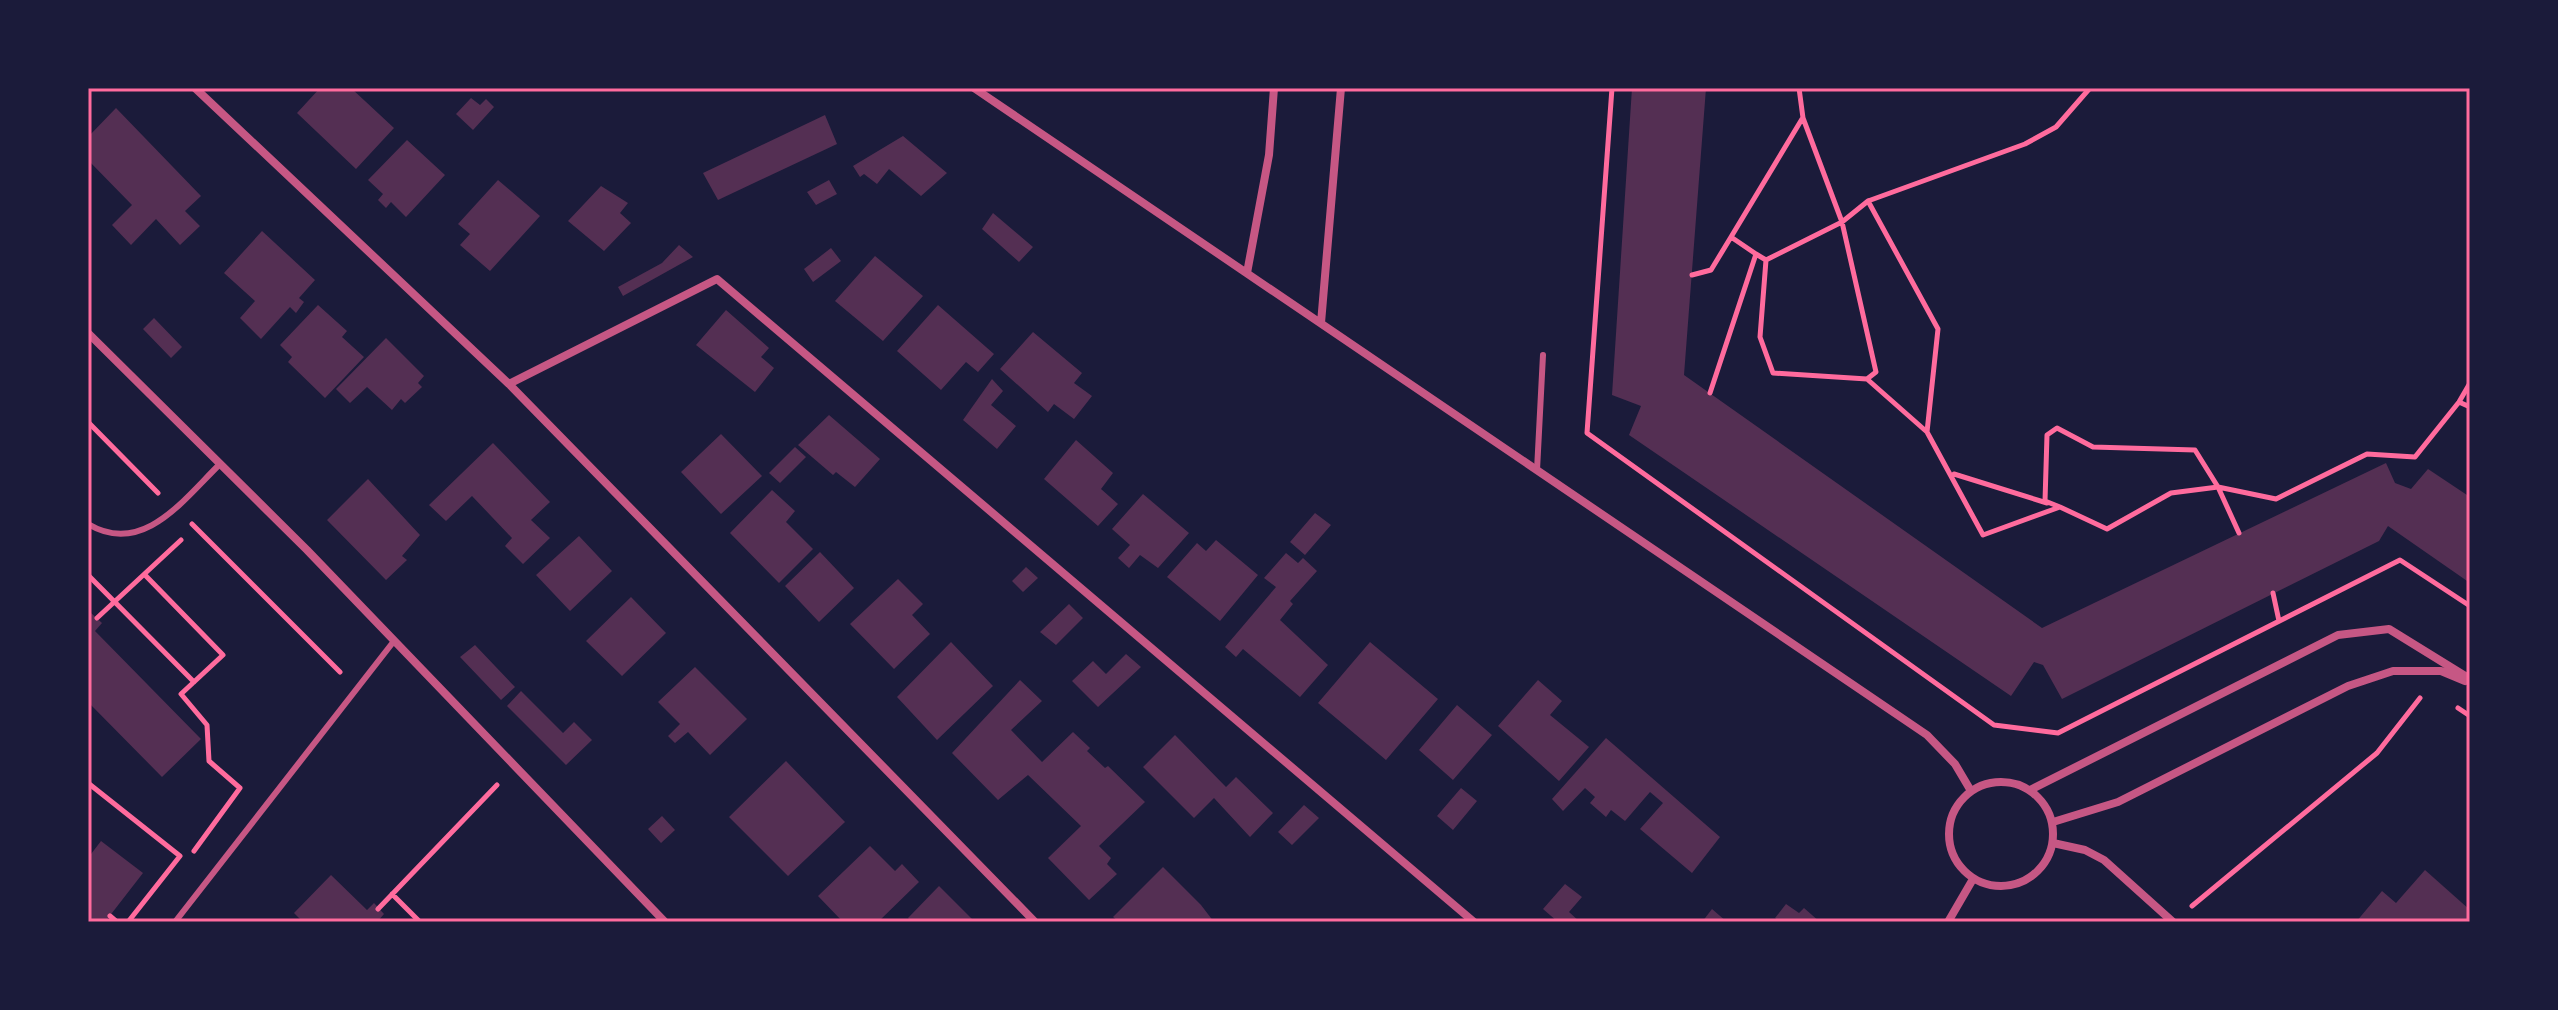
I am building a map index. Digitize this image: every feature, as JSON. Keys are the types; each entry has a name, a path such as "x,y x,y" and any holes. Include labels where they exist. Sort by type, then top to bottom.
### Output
{"street":[{"path":"195,88 509,384 1035,922"},
{"path":"974,88 1927,735 1955,764 1971,791"},
{"path":"1247,273 1269,155 1274,88"},
{"path":"1321,323 1341,88"},
{"path":"509,384 717,279 1474,922"},
{"path":"88,333 394,641 665,922"},
{"path":"2030,790 2338,635 2389,629 2470,681"},
{"path":"2053,822 2118,802 2348,686 2393,671 2441,671 2470,681"},
{"path":"2000,782 2030,790 2044,804 2053,822 2053,843 2046,863 2032,878 2013,886 1992,886 1973,879 1958,865 1949,836 1956,806 1971,791 1989,783 2000,782"},
{"path":"2053,843 2085,850 2104,860 2173,922"},
{"path":"1948,922 1973,879"}],"lane":[{"path":"1537,470 1543,355"},
{"path":"88,524 102,533 134,534 161,522 220,464"},
{"path":"175,922 394,641"}],"path":[{"path":"1612,88 1587,433 1994,725 2058,733 2400,560 2470,606"},
{"path":"1799,88 1803,118 1842,222 1876,372 1867,379"},
{"path":"1766,260 1842,222 1868,201 2025,144 2056,127 2090,88"},
{"path":"1692,275 1711,270 1803,118"},
{"path":"1868,201 1938,329 1927,432"},
{"path":"1731,237 1766,260"},
{"path":"1710,393 1756,254"},
{"path":"1766,260 1760,337 1773,373 1867,379 1927,432 1953,474 1983,535 2060,507"},
{"path":"2239,533 2218,487 2195,450 2093,447 2057,428 2047,435 2045,501 2107,529 2171,493 2218,487 2276,499 2367,454 2415,457 2459,402 2470,383"},
{"path":"2459,402 2470,407"},
{"path":"88,422 357,689"},
{"path":"1953,474 2060,507"},
{"path":"97,618 196,527"},
{"path":"88,575 194,682"},
{"path":"145,575 223,655 181,694 207,725 209,761 240,788 186,861"},
{"path":"2273,593 2279,621"},
{"path":"2173,922 2377,753 2441,671"},
{"path":"378,909 515,767"},
{"path":"88,783 180,856 128,922"},
{"path":"392,894 420,922"},
{"path":"110,916 117,922"}],"building":[{"path":"320,88 351,88 394,128 356,169 297,113"},
{"path":"1632,88 1706,88 1684,375 2042,628 2386,463 2395,483 2411,489 2428,469 2470,497 2470,583 2388,526 2379,541 2062,699 2043,665 2034,662 2011,696 1629,435 1641,406 1612,395"},
{"path":"471,98 480,105 486,99 494,107 473,130 456,114"},
{"path":"116,108 201,196 185,211 200,226 180,245 156,219 131,245 112,225 132,205 88,160 88,137"},
{"path":"825,115 837,144 718,200 703,173"},
{"path":"903,136 947,173 921,196 889,169 877,184 864,174 860,177 853,166"},
{"path":"407,140 445,175 406,217 391,202 386,208 378,200 383,194 368,180"},
{"path":"498,180 540,216 490,271 460,245 470,234 458,224"},
{"path":"829,180 837,194 816,205 807,192"},
{"path":"601,186 628,203 620,213 631,223 604,251 568,221"},
{"path":"993,213 1033,247 1019,262 982,229"},
{"path":"262,231 315,280 299,298 304,302 296,313 290,307 261,339 240,318 255,301 224,273"},
{"path":"679,245 693,257 623,296 618,287 662,263"},
{"path":"831,248 841,261 813,282 804,269"},
{"path":"875,256 923,296 883,341 835,301"},
{"path":"318,305 347,331 342,337 364,357 325,398 288,362 292,357 280,345"},
{"path":"938,305 994,354 978,372 966,362 941,390 897,351"},
{"path":"726,310 769,348 761,357 774,368 755,392 696,345"},
{"path":"154,318 182,347 171,358 143,329"},
{"path":"1033,332 1082,373 1074,383 1092,396 1074,419 1054,404 1048,412 1000,369"},
{"path":"386,338 424,376 418,383 422,387 405,403 401,399 392,410 367,387 350,403 336,389"},
{"path":"992,379 1003,391 991,405 1016,426 997,449 963,420"},
{"path":"829,415 880,459 855,487 836,472 833,475 798,445"},
{"path":"721,434 762,476 721,514 681,472"},
{"path":"1076,440 1113,473 1101,489 1118,504 1098,526 1044,479"},
{"path":"493,443 550,502 531,520 550,538 523,564 505,546 512,538 472,496 446,521 429,505"},
{"path":"795,447 806,457 780,483 769,473"},
{"path":"368,479 420,535 402,556 407,560 386,580 327,520"},
{"path":"772,490 795,511 786,522 813,549 779,583 730,533"},
{"path":"1143,494 1189,533 1158,568 1140,555 1129,568 1118,558 1130,545 1112,529"},
{"path":"1315,513 1331,525 1305,555 1290,542"},
{"path":"579,536 612,571 570,611 536,575"},
{"path":"1216,540 1258,575 1220,621 1167,577 1197,543 1206,551"},
{"path":"820,552 854,588 819,622 785,586"},
{"path":"1286,553 1298,563 1303,558 1317,571 1290,601 1293,604 1280,620 1328,665 1300,697 1243,649 1236,657 1225,647 1276,587 1264,578"},
{"path":"1026,567 1038,578 1023,592 1012,581"},
{"path":"898,579 923,604 912,615 930,634 894,669 850,624"},
{"path":"631,597 666,633 622,676 586,641"},
{"path":"1069,604 1083,618 1056,645 1040,632"},
{"path":"91,613 102,623 95,631 201,739 162,777 88,702 88,616"},
{"path":"951,642 993,686 937,740 897,697"},
{"path":"1370,642 1438,699 1386,760 1318,703"},
{"path":"475,645 515,687 501,700 460,657"},
{"path":"1126,654 1141,667 1098,707 1072,681 1093,661 1106,674"},
{"path":"695,667 747,719 710,755 688,732 675,743 668,736 680,724 658,702"},
{"path":"1020,680 1042,701 1011,730 1042,762 1073,732 1090,748 1087,751 1105,768 1108,766 1145,802 1099,846 1111,858 1107,864 1117,874 1089,900 1048,858 1081,826 1028,775 998,800 952,753"},
{"path":"1538,680 1562,701 1550,715 1589,747 1559,781 1498,726"},
{"path":"521,691 563,733 574,722 592,740 566,765 507,706"},
{"path":"1457,705 1492,735 1453,780 1419,750"},
{"path":"1175,735 1226,787 1236,777 1273,813 1250,837 1214,798 1194,818 1143,767"},
{"path":"1606,738 1720,837 1692,873 1640,829 1663,803 1650,792 1625,821 1611,810 1606,817 1590,803 1595,797 1585,788 1563,811 1552,799"},
{"path":"786,761 845,822 788,876 729,817"},
{"path":"1461,788 1477,801 1453,830 1437,816"},
{"path":"1304,805 1319,818 1292,845 1278,832"},
{"path":"662,816 675,830 661,843 648,829"},
{"path":"101,841 143,873 105,922 88,922 88,858"},
{"path":"870,846 895,871 902,864 919,882 878,922 843,922 818,896"},
{"path":"1163,867 1214,922 1119,922 1113,917"},
{"path":"2425,870 2470,910 2466,922 2356,922 2382,891 2396,903"},
{"path":"331,875 367,910 374,903 384,914 377,922 303,922 294,913"},
{"path":"1565,884 1582,897 1569,912 1580,922 1558,922 1543,909"},
{"path":"939,886 975,922 912,922 908,918"},
{"path":"1786,904 1799,913 1804,908 1820,922 1780,922 1775,918"},
{"path":"1712,909 1727,922 1702,922"}]}
